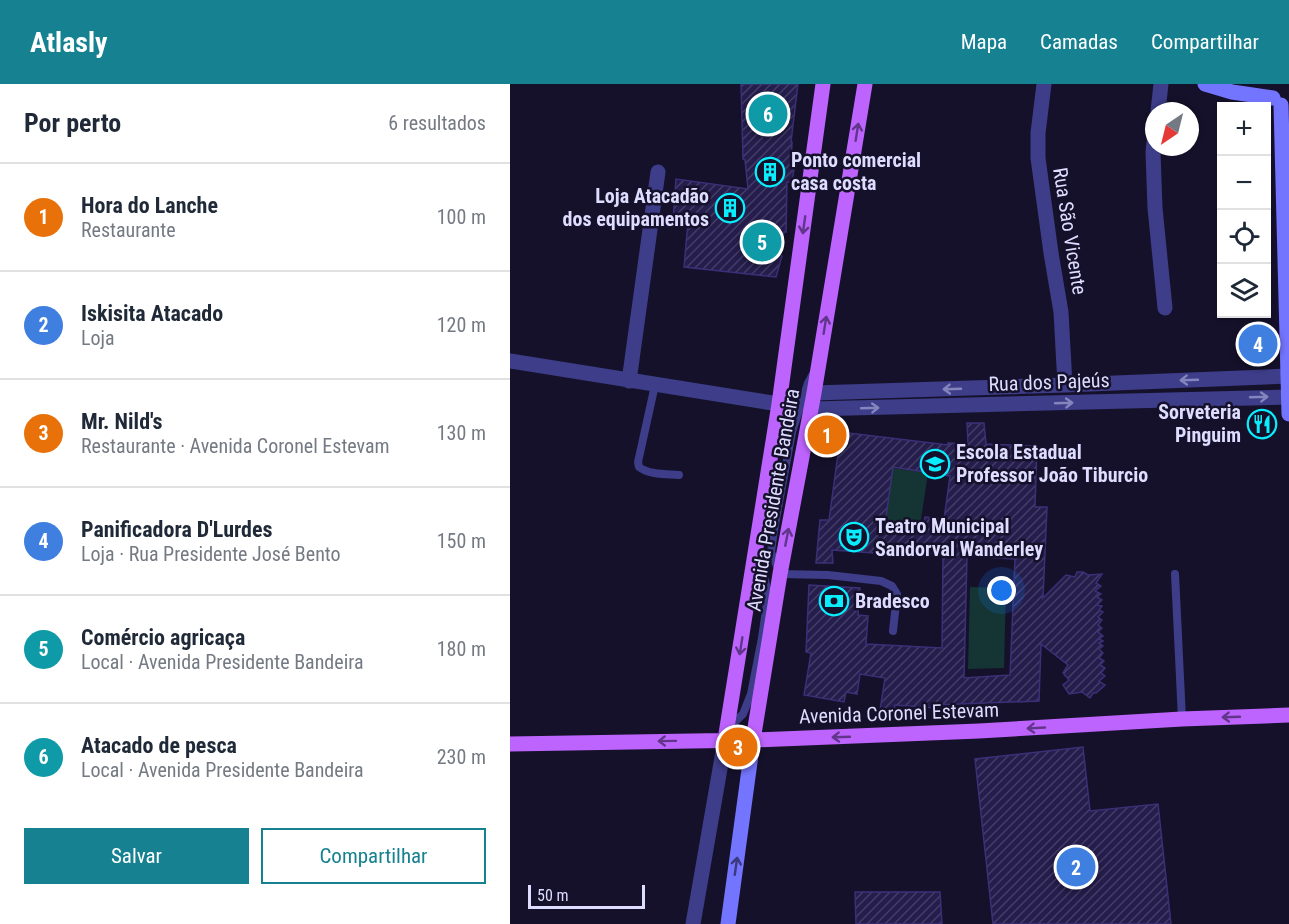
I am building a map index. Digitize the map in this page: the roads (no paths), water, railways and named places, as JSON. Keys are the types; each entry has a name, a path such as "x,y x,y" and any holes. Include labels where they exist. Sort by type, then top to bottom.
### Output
{"main road":[{"name":"Avenida Presidente Bandeira","path":"726,734 779,404 824,84"},
{"name":"Avenida Presidente Bandeira","path":"753,740 780,574 819,366 865,84"},
{"name":"Avenida Coronel Estevam","path":"510,744 726,734 753,740 967,732 1289,715"}],"street":[{"name":"Rua São Vicente","path":"1044,84 1038,133 1038,158 1061,312 1065,385"},
{"path":"1159,102 1161,84"},
{"path":"1205,84 1232,92 1279,98 1287,250 1289,414"},
{"path":"1153,156 1155,208 1166,308"},
{"path":"629,381 658,172"},
{"path":"510,361 779,404"},
{"name":"Rua dos Pajeús","path":"814,393 1288,376"},
{"name":"Rua dos Pajeús","path":"811,409 1289,397"},
{"name":"Avenida Presidente Bandeira","path":"693,924 726,734"},
{"name":"Avenida Presidente Bandeira","path":"728,924 753,740"}],"lane":[{"path":"819,366 808,383 795,422 782,481 771,552 780,574 828,575 881,581 892,586 897,594 894,631"},
{"path":"655,385 638,462 639,467 647,472 680,476"},
{"path":"1175,574 1182,719"}],"place":[{"name":"Atacado de pesca","path":"768,114"},
{"name":"Ponto comercial casa costa","path":"770,172"},
{"name":"Loja Atacadão dos equipamentos","path":"730,208"},
{"name":"Comércio agricaça","path":"762,242"},
{"name":"Panificadora D'Lurdes","path":"1258,344"},
{"name":"Sorveteria Pinguim","path":"1262,424"},
{"name":"Hora do Lanche","path":"827,435"},
{"name":"Escola Estadual Professor João Tiburcio","path":"935,464"},
{"name":"Teatro Municipal Sandorval Wanderley","path":"854,537"},
{"name":"Bradesco","path":"834,601"},
{"name":"Mr. Nild's","path":"738,747"},
{"name":"Iskisita Atacado","path":"1076,867"}]}
